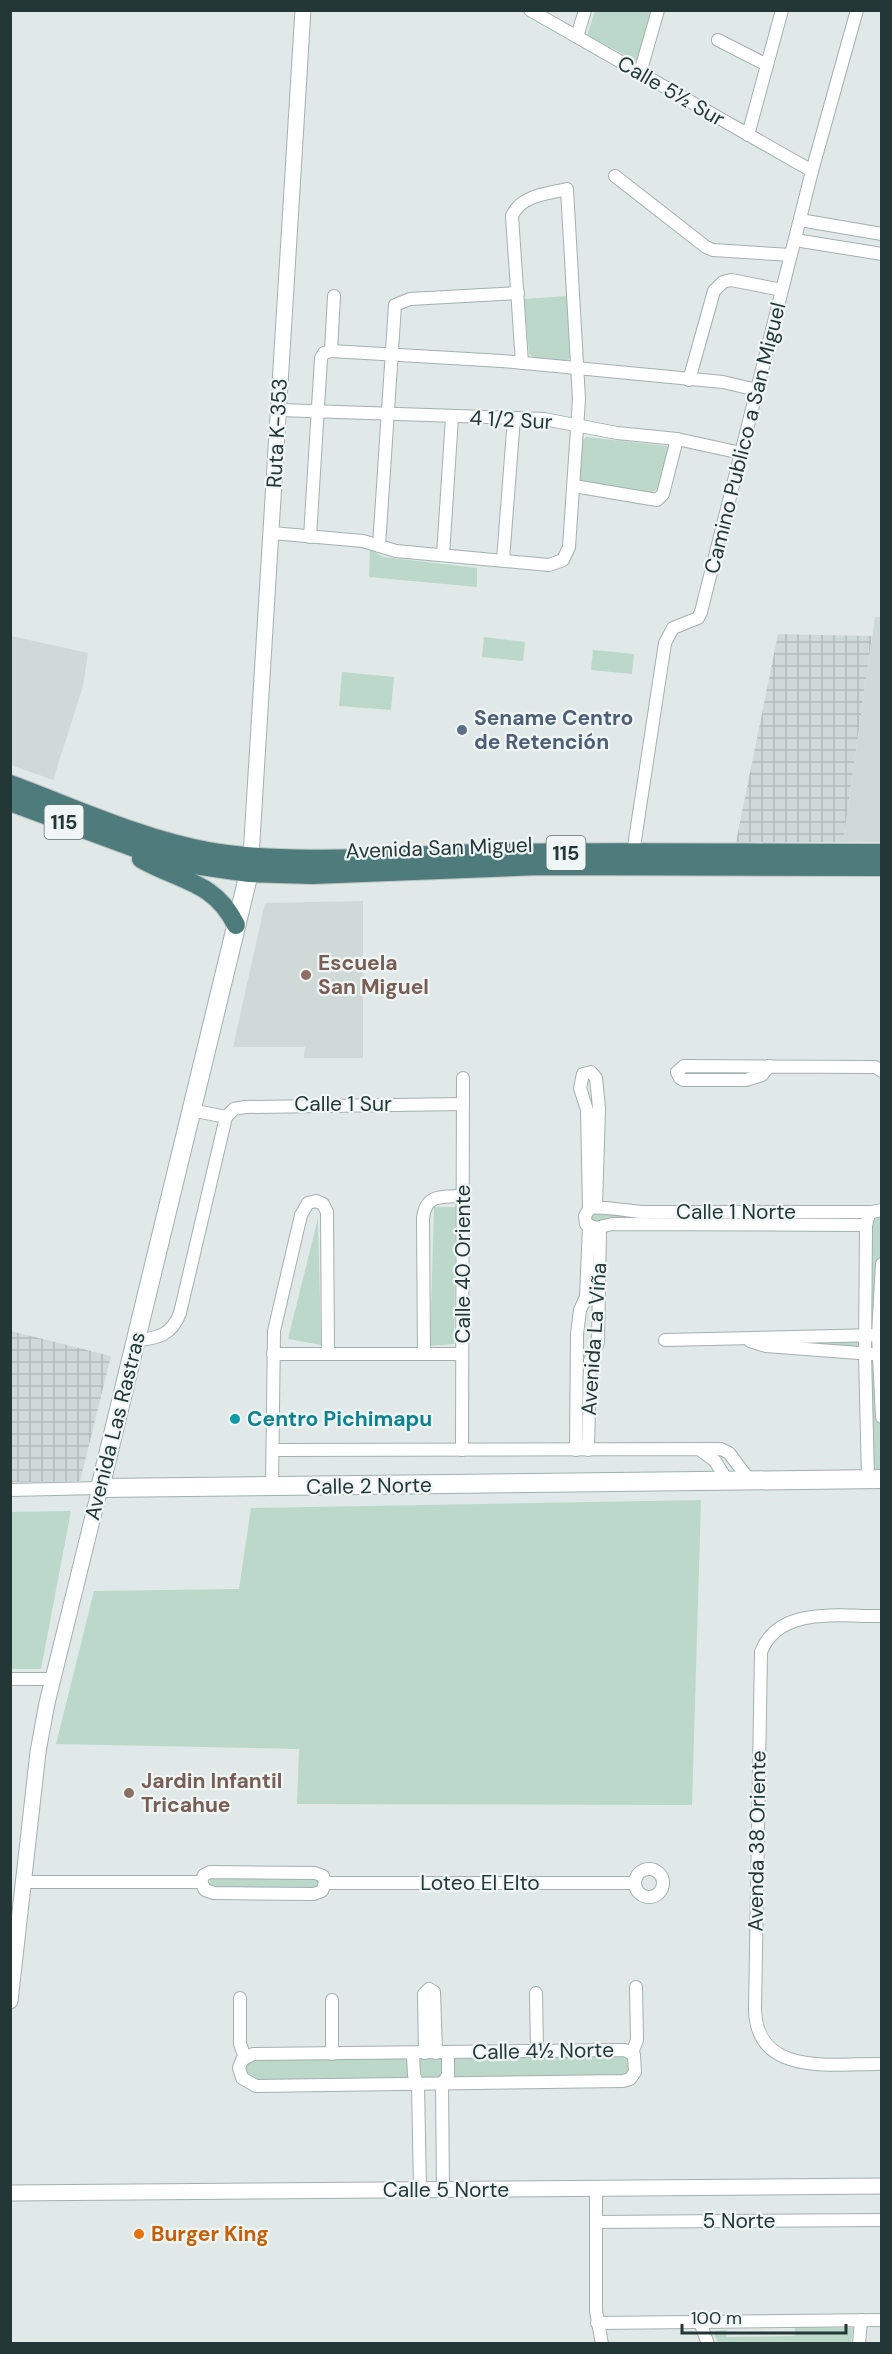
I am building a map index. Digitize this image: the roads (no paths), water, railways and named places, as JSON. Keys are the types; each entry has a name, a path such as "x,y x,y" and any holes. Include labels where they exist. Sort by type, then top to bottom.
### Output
{"highway":[{"name":"Avenida San Miguel","path":"10,784 170,842 250,865 312,875 509,866 882,867"},
{"name":"Avenida San Miguel","path":"10,802 117,843 177,861 230,872 250,865 633,853 882,853"},
{"path":"117,843 156,867 211,891 222,902 236,925"}],"main road":[{"name":"Avenida Las Rastras","path":"100,1488 250,865"},
{"name":"Calle 2 Norte","path":"100,1488 875,1479"}],"street":[{"name":"Ruta K-353","path":"250,865 303,10"},
{"name":"Calle 5½ Sur","path":"530,10 812,171"},
{"path":"577,37 585,10"},
{"path":"640,73 658,10"},
{"path":"748,135 782,10"},
{"name":"Camino Publico a San Miguel","path":"633,853 665,643 673,628 698,618 701,612 812,171 857,10"},
{"path":"718,40 767,65"},
{"path":"615,176 706,247 791,255"},
{"path":"272,533 363,541 396,550 549,565 563,560 568,552 574,486 579,368 567,189 530,198 516,207 512,216 522,363"},
{"path":"800,220 882,234"},
{"path":"795,240 882,254"},
{"path":"689,380 714,291 723,282 730,280 782,290"},
{"path":"379,546 395,305 410,299 518,293"},
{"path":"331,351 334,296"},
{"path":"310,537 321,358 324,353 331,351 522,363 723,382 757,390"},
{"name":"4 1/2 Sur","path":"279,410 544,419 617,433 677,439 741,453"},
{"path":"442,555 453,417"},
{"path":"503,560 514,418"},
{"path":"574,486 657,501 663,494 677,439"},
{"path":"769,1066 762,1074 746,1080 683,1080 677,1072 684,1066 769,1066 875,1067 882,1071"},
{"path":"595,1207 587,1110 580,1083 584,1074 591,1072 596,1078 599,1108 595,1207 585,1220 597,1227 607,1218 604,1210 595,1207"},
{"name":"Calle 40 Oriente","path":"462,1450 463,1078"},
{"name":"Calle 1 Sur","path":"226,1117 234,1109 245,1107 463,1104"},
{"path":"136,1340 162,1336 178,1320 226,1117 191,1110"},
{"path":"424,1354 423,1218 425,1207 438,1197 463,1196"},
{"path":"272,1487 274,1331 301,1215 308,1203 313,1202 320,1202 327,1212 328,1354"},
{"name":"Calle 1 Norte","path":"595,1207 641,1212 877,1211"},
{"path":"877,1211 866,1225 867,1267 872,1335 880,1354 882,1417"},
{"name":"Calle 1 Norte","path":"597,1227 647,1224 866,1225"},
{"name":"Avenida La Viña","path":"582,1450 589,1371 599,1334 597,1227"},
{"name":"Avenida La Viña","path":"582,1450 577,1334 580,1310 586,1297 597,1227"},
{"path":"867,1267 881,1265 872,1335 865,1354 875,1479"},
{"path":"665,1340 872,1335"},
{"path":"744,1338 754,1344 766,1346 880,1354"},
{"path":"273,1354 462,1354"},
{"path":"699,1449 715,1461 728,1482"},
{"name":"Calle 2 Norte","path":"274,1450 699,1449 725,1451 750,1481"},
{"name":"Calle 2 Norte","path":"10,1490 100,1488"},
{"name":"Avenida Las Rastras","path":"10,2001 14,1939 34,1776 53,1679 100,1488"},
{"name":"Avenda 38 Oriente","path":"882,1616 804,1618 790,1622 772,1634 763,1645 759,1664 755,2010 757,2026 770,2048 783,2058 800,2063 882,2064"},
{"path":"10,1679 53,1679"},
{"name":"Loteo El Elto","path":"214,1872 318,1873 323,1876 326,1883 322,1891 314,1894 214,1893 205,1890 201,1882 204,1875 214,1872"},
{"name":"Loteo El Elto","path":"22,1882 201,1882"},
{"name":"Loteo El Elto","path":"326,1883 635,1882"},
{"path":"632,2053 637,2040 636,1988"},
{"path":"536,1993 537,2051"},
{"path":"240,1998 240,2044 245,2056"},
{"path":"332,2000 332,2054"},
{"name":"Calle 4½ Norte","path":"625,2050 632,2053 635,2060 635,2072 627,2081 256,2086 246,2082 240,2073 240,2064 245,2056 253,2054 625,2050"},
{"path":"420,2190 418,2084 414,2075 430,2053 448,2075 442,2084 443,2190"},
{"name":"Calle 5 Norte","path":"10,2193 882,2186"},
{"path":"597,2189 597,2323 602,2343"},
{"name":"5 Norte","path":"596,2222 882,2220"},
{"path":"860,2343 861,2320"},
{"path":"597,2323 882,2320"},
{"path":"700,2322 708,2343"}],"place":[{"name":"Sename Centro de Retención","path":"462,730"},
{"name":"Escuela San Miguel","path":"306,975"},
{"name":"Centro Pichimapu","path":"235,1419"},
{"name":"Jardin Infantil Tricahue","path":"129,1793"},
{"name":"Burger King","path":"139,2234"}]}
